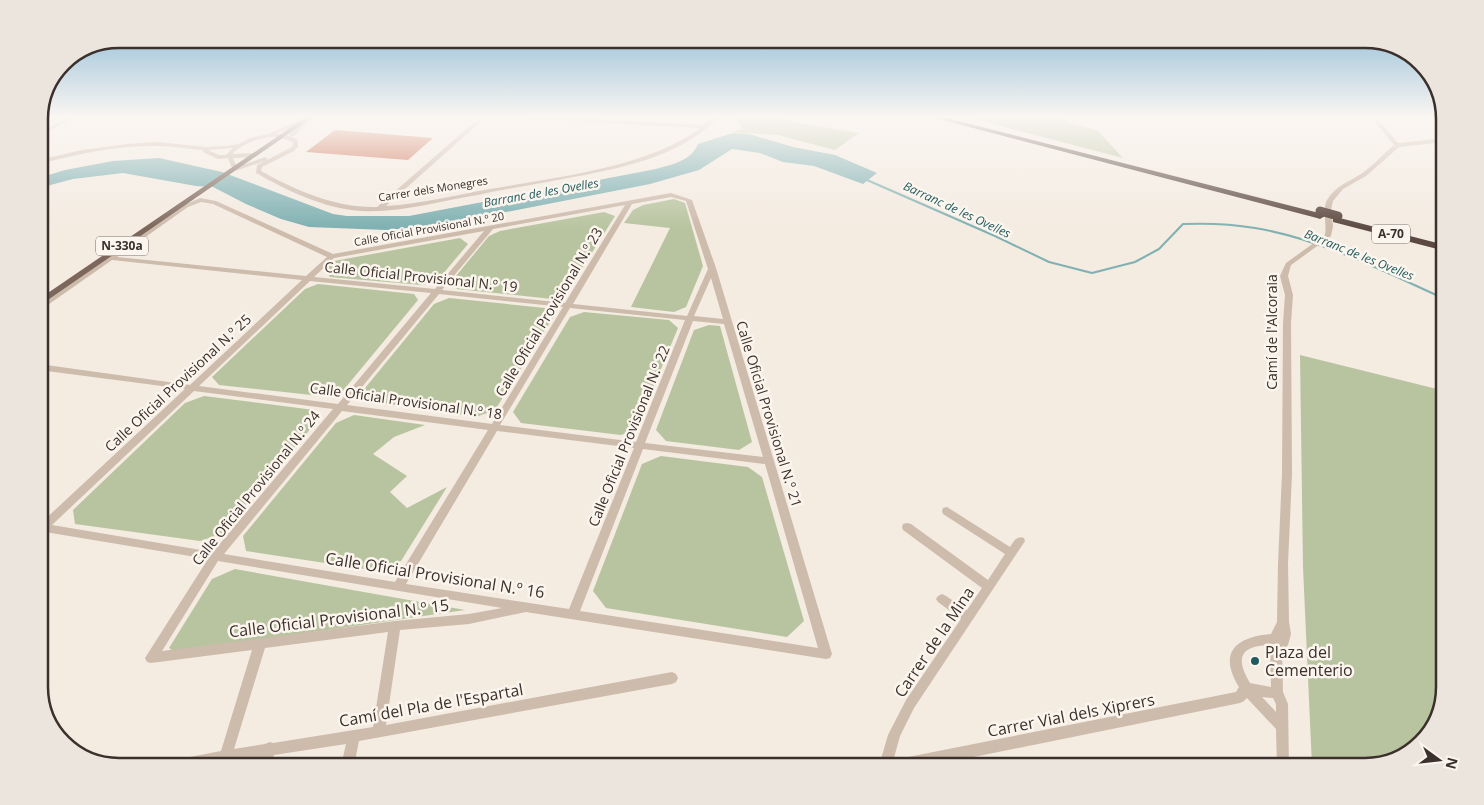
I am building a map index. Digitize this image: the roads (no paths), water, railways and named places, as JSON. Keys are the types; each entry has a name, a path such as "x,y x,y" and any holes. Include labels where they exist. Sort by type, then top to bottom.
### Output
{"highway":[{"name":"A-70","path":"1086,155 1320,214 1436,241"},
{"name":"A-70","path":"1090,155 1144,169"},
{"name":"A-70","path":"1337,218 1436,246"}],"main road":[{"name":"N-330a","path":"48,295 250,156"}],"street":[{"path":"48,160 73,155"},
{"path":"213,155 230,158 250,156"},
{"path":"230,155 233,168 274,158"},
{"name":"Carrer dels Monegres","path":"282,155 259,166 258,172 335,206 380,208 476,193 611,168 650,155"},
{"path":"380,208 440,155"},
{"name":"Camí de l'Alcoraia","path":"1276,651 1284,641 1285,634 1283,622 1289,295 1284,276 1288,264 1328,236 1328,210 1330,201 1335,194 1350,182 1364,175 1386,155"},
{"name":"Calle Oficial Provisional N.º 20","path":"332,256 671,195"},
{"name":"Calle Oficial Provisional N.º 21","path":"671,195 689,200 712,268 826,654"},
{"path":"48,301 186,206 200,200 214,202 332,256"},
{"name":"Calle Oficial Provisional N.º 23","path":"398,587 629,204"},
{"name":"Calle Oficial Provisional N.º 24","path":"151,658 216,556 490,228"},
{"name":"Calle Oficial Provisional N.º 25","path":"48,522 332,256"},
{"name":"Calle Oficial Provisional N.º 19","path":"111,258 727,322"},
{"name":"Calle Oficial Provisional N.º 22","path":"573,614 690,318 712,268"},
{"name":"Calle Oficial Provisional N.º 18","path":"48,368 769,461"},
{"path":"947,511 1012,553"},
{"path":"907,527 990,587"},
{"name":"Calle Oficial Provisional N.º 16","path":"48,529 398,587 826,654"},
{"name":"Carrer de la Mina","path":"887,758 889,746 902,718 925,680 1020,541"},
{"path":"942,599 969,618"},
{"name":"Calle Oficial Provisional N.º 15","path":"151,658 395,626 469,619 531,608"},
{"path":"1283,622 1274,639 1244,646 1237,654 1236,665 1240,679 1246,688 1283,727"},
{"path":"378,732 395,626"},
{"path":"1256,642 1270,646 1276,651 1277,692 1282,704 1283,758"},
{"path":"226,755 260,644"},
{"name":"Camí del Pla de l'Espartal","path":"213,758 378,732 672,678"},
{"path":"1246,688 1268,693 1277,692"},
{"name":"Carrer Vial dels Xiprers","path":"938,758 1240,697 1246,688"},
{"path":"350,758 354,735"},
{"path":"267,758 270,748"}],"water":[{"path":"690,155 723,155 699,170 650,184 440,225 387,230 309,227 281,219 213,187 196,186 123,173 73,179 48,186 48,175 65,170 113,161 159,158 222,172 333,214 347,216 409,216 656,169"},
{"path":"764,155 833,155 877,173 863,184 814,166 783,162"}],"waterway":[{"name":"Barranc de les Ovelles","path":"867,180 995,236 1049,262 1092,273 1135,262 1159,249 1183,224 1228,225 1280,233 1328,248 1436,295"}],"place":[{"name":"Plaza del Cementerio","path":"1255,661"}]}
